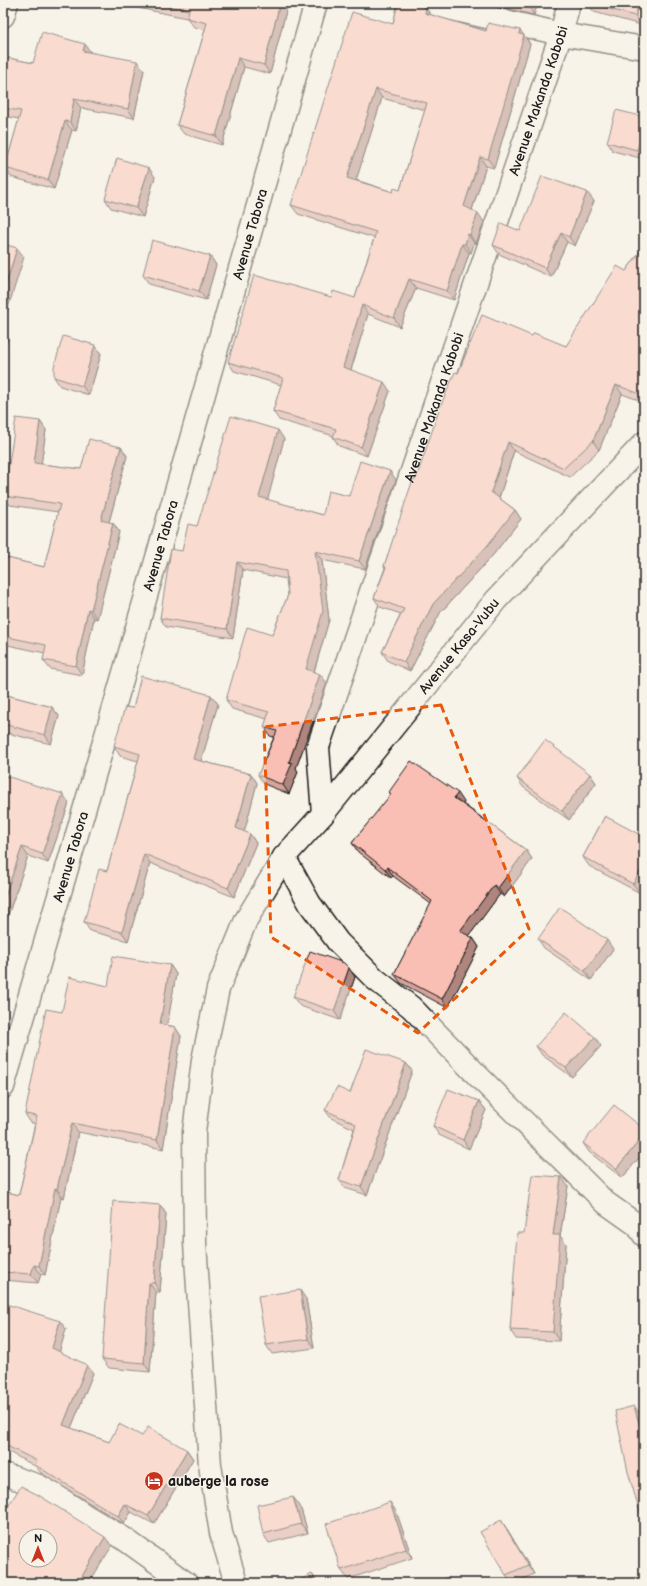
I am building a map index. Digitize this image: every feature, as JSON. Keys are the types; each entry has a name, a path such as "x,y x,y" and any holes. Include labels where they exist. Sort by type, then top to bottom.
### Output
{"main road":[{"path":"3,16 7,3"},
{"name":"Avenue Tabora","path":"3,1087 111,718 316,3"},
{"path":"426,3 561,34 644,48"},
{"name":"Avenue Makanda Kabobi","path":"323,814 318,747 561,34 569,3"},
{"name":"Avenue Kasa-Vubu","path":"236,1583 221,1533 210,1465 195,1243 194,1132 203,1060 218,989 246,920 284,857 323,814 496,600 644,443"},
{"path":"284,857 310,904 338,942 375,979 411,1006 480,1078 606,1203 637,1225 644,1235"},
{"path":"3,1474 39,1486 53,1494 123,1538 186,1583"}],"highlighted area":[{"path":"441,705 529,929 418,1033 271,937 264,727"}],"building":[{"path":"153,3 280,3 264,65 238,58 216,136 177,125 207,23 187,18 189,10"},
{"path":"398,3 411,3 426,8 425,13 486,31 488,23 520,30 519,34 524,35 488,159 480,157 464,206 478,213 470,235 468,234 465,244 462,244 447,291 409,279 394,318 362,305 343,367 384,382 361,447 333,437 336,429 273,411 283,378 228,362 254,275 331,297 333,291 355,298 376,232 291,205 352,12 393,24","holes":["376,89 427,103 400,190 394,188 393,192 347,178"]},
{"path":"515,3 529,3 528,6"},
{"path":"588,3 639,3 635,16"},
{"path":"42,32 85,44 83,51 137,61 128,109 74,99 70,122 65,121 48,180 5,168 21,111 3,108 3,57 33,63"},
{"path":"616,110 644,117 644,126 637,150 607,142"},
{"path":"117,158 149,168 136,208 105,199"},
{"path":"542,176 587,192 569,237 561,233 545,268 493,245 501,223 520,231"},
{"path":"152,240 210,256 199,291 143,275"},
{"path":"3,244 17,248 3,294"},
{"path":"644,246 643,395 616,385 593,441 564,468 508,442 491,492 515,510 487,546 433,604 404,662 382,652 404,609 374,598 386,567 384,566 413,479 416,479 440,407 455,372 458,373 482,315 532,336 534,333 566,346 617,266 626,271"},
{"path":"63,336 95,345 82,386 54,377 54,367"},
{"path":"231,416 278,430 259,497 323,515 328,491 349,496 360,461 390,471 359,561 315,551 323,611 306,669 320,674 289,762 292,763 283,785 258,775 277,731 264,727 269,712 226,700 247,627 272,635 288,595 286,571 237,562 227,629 160,618 171,549 182,551 188,524 197,526"},
{"path":"16,418 40,421 34,463 81,469 89,439 121,447 101,520 113,523 91,610 88,609 76,666 43,660 46,645 3,636 3,557 44,567 60,504 4,496"},
{"path":"141,676 211,695 193,759 251,774 236,828 250,834 228,888 144,854 122,932 84,922 99,869 107,871 140,754 114,746 125,707 133,708"},
{"path":"3,694 52,707 45,735 3,724"},
{"path":"545,740 590,774 562,811 517,778"},
{"path":"411,761 458,793 454,798 526,850 498,888 494,885 460,931 473,938 442,999 394,974 432,901 387,867 385,869 352,843 391,794 389,792"},
{"path":"3,775 63,794 42,854 22,847 3,902"},
{"path":"605,816 644,837 644,864 633,884 583,857"},
{"path":"560,907 607,940 585,971 538,939"},
{"path":"310,951 344,963 349,968 334,1011 293,997"},
{"path":"113,956 170,965 160,1024 175,1027 157,1140 72,1123 57,1189 55,1188 39,1266 34,1265 31,1274 3,1272 3,1191 19,1195 37,1116 25,1114 46,1009 62,1012 69,977 108,986"},
{"path":"566,1012 595,1037 566,1068 536,1046"},
{"path":"366,1049 406,1063 361,1187 339,1180 356,1124 325,1110 337,1087 350,1093"},
{"path":"448,1089 479,1101 463,1140 433,1126"},
{"path":"614,1105 644,1129 644,1135 616,1169 583,1143"},
{"path":"532,1175 561,1177 553,1235 560,1235 553,1332 510,1330 517,1233 524,1233"},
{"path":"113,1201 160,1205 154,1283 149,1283 144,1363 102,1359"},
{"path":"300,1290 308,1339 266,1345 258,1296"},
{"path":"3,1303 60,1321 52,1348 87,1365 63,1425 109,1442 119,1424 142,1436 148,1427 187,1450 148,1516 125,1504 118,1516 35,1465 37,1461 3,1444 3,1413 5,1409 3,1409"},
{"path":"634,1406 644,1441 644,1526 628,1472 615,1411"},
{"path":"21,1486 40,1496 105,1537 78,1583 3,1583 3,1514"},
{"path":"293,1497 301,1524 263,1534 257,1505"},
{"path":"390,1502 406,1549 341,1570 326,1524"},
{"path":"501,1520 528,1565 506,1575 480,1532"},
{"path":"312,1574 317,1583 294,1583"},
{"path":"448,1577 451,1583 432,1583"},
{"path":"602,1577 604,1583 587,1583"}],"place":[{"name":"auberge la rose","path":"154,1481"}]}
